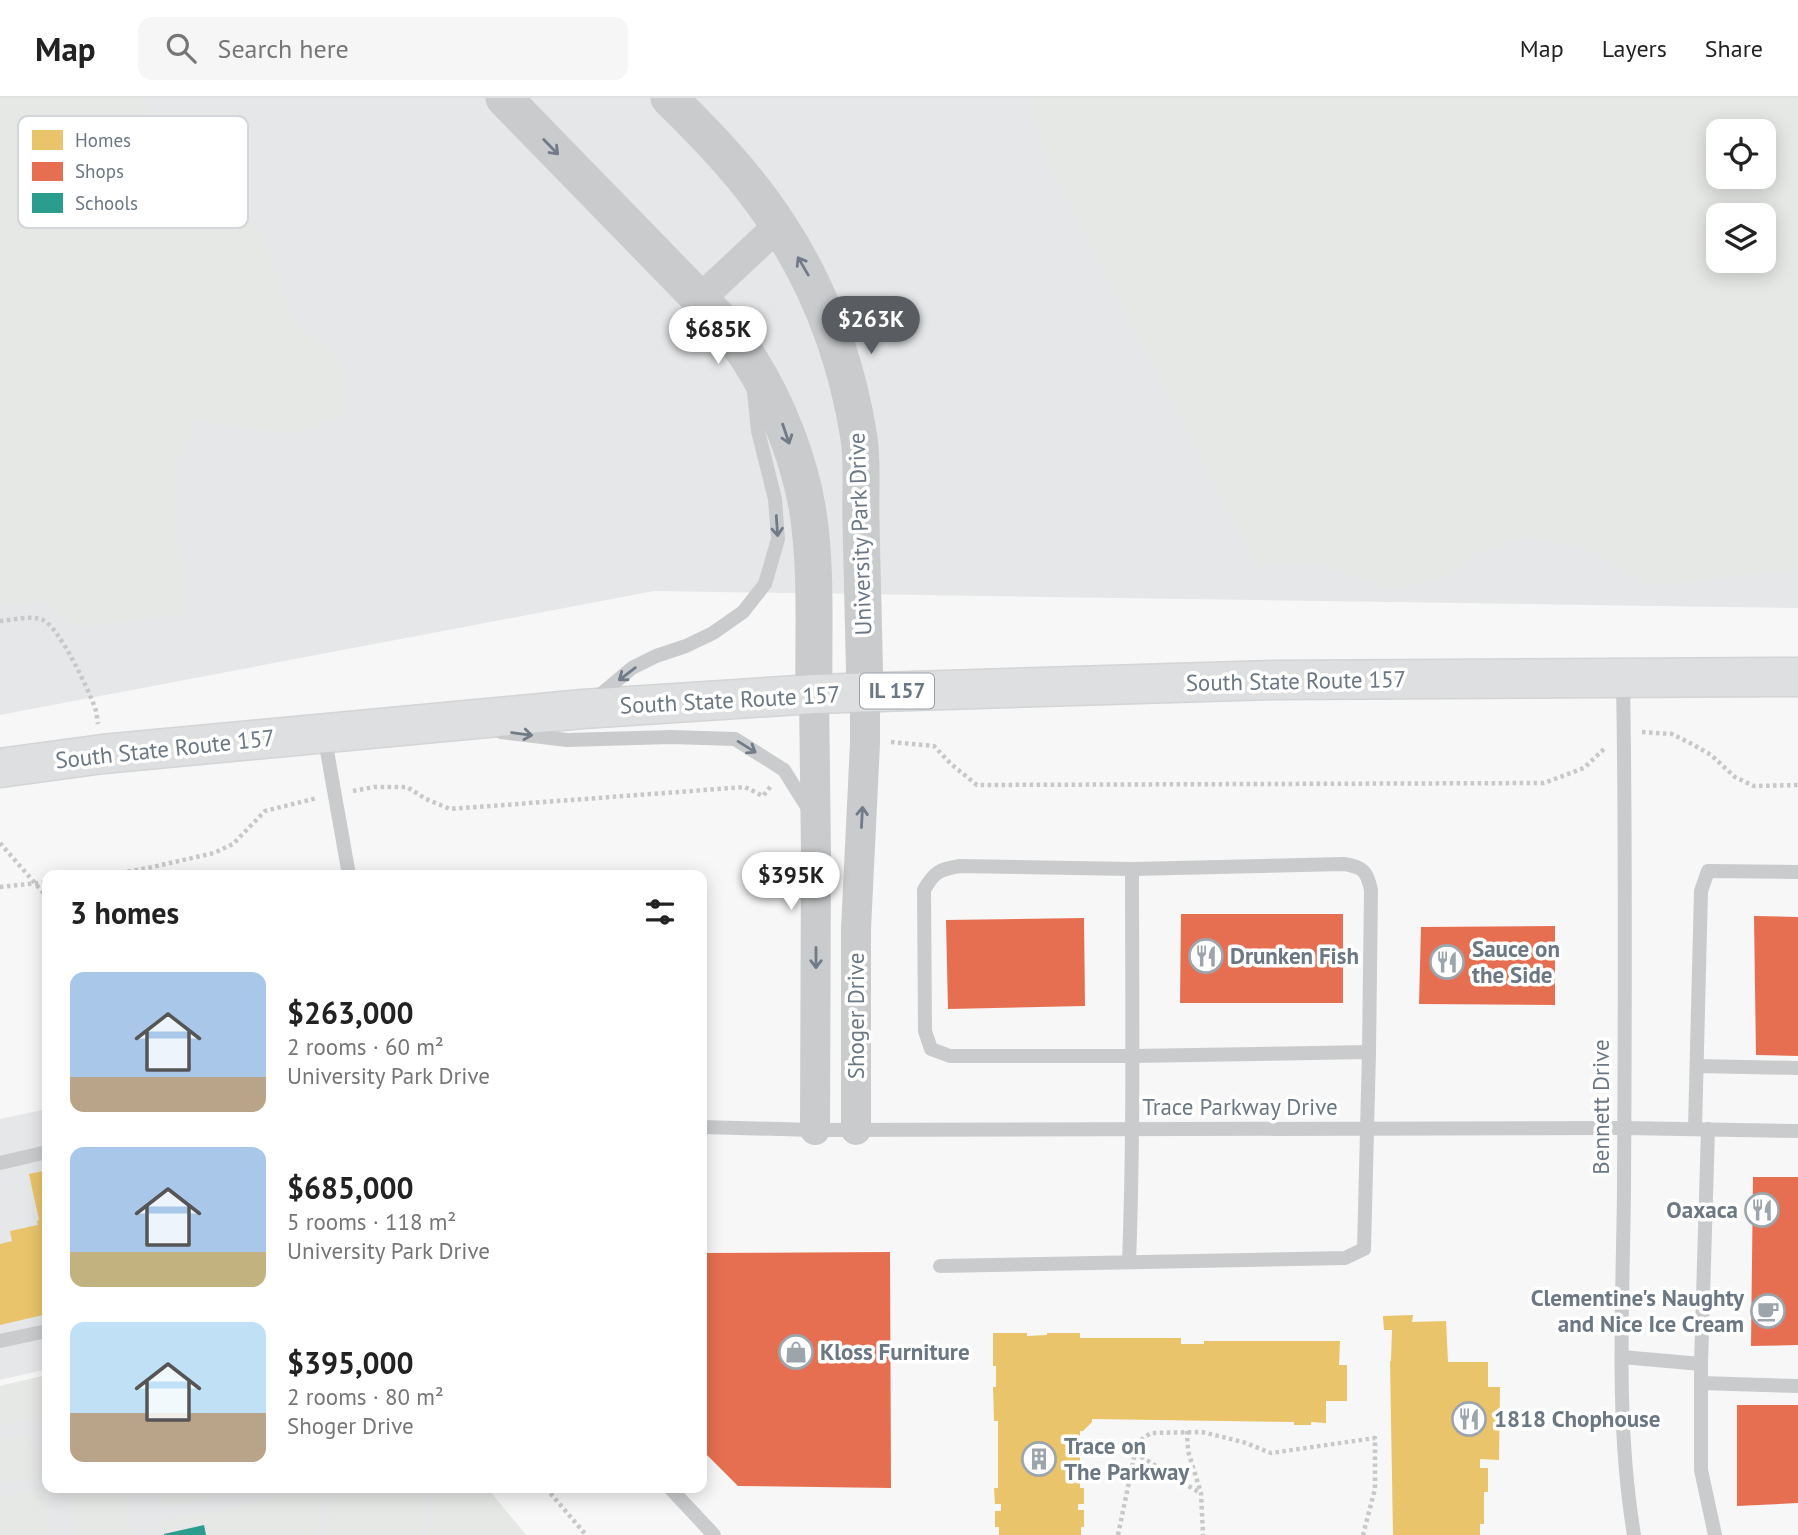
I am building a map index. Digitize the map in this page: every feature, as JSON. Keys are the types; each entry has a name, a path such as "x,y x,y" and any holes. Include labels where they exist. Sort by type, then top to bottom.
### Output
{"main road":[{"name":"South State Route 157","path":"0,768 103,754 583,709 814,694 1275,680 1798,677"}],"street":[{"path":"504,98 723,323 752,363 781,420 798,468 807,510 812,552 814,694"},
{"name":"University Park Drive","path":"668,98 736,169 779,225 808,276 828,320 846,374 859,440 865,692"},
{"path":"700,299 779,225"},
{"name":"Shoger Drive","path":"856,1130 856,929 865,692"},
{"name":"Shoger Drive","path":"814,694 815,1130"}],"lane":[{"path":"583,709 632,668 713,633 743,612 765,584 778,539 775,499 758,431 752,363"},
{"name":"Bennett Drive","path":"1623,678 1622,1420 1634,1535"},
{"path":"430,723 567,740 671,737 734,739 784,770 816,820"},
{"path":"324,733 348,870"},
{"path":"940,1266 1345,1258 1364,1249 1368,1129 1369,1052 1371,890 1368,875 1357,866 946,868 932,876 924,890 925,1031 931,1049 950,1056 1369,1052"},
{"path":"1129,1262 1133,1130 1132,869"},
{"path":"1715,1535 1701,1470 1701,1129 1697,1066 1701,891 1708,872 1798,872"},
{"path":"1697,1066 1798,1068"},
{"name":"Trace Parkway Drive","path":"707,1128 1624,1128 1798,1131"},
{"path":"0,1163 42,1153"},
{"path":"0,1341 42,1332"},
{"path":"1622,1357 1701,1364"},
{"path":"1701,1383 1798,1387"},
{"path":"675,1493 714,1535"}],"path":[{"path":"0,621 36,618 46,621 54,628 96,709 103,754"},
{"path":"865,743 898,741 934,746 977,785 1544,783 1584,768 1624,731 1672,734 1711,755 1735,778 1754,786 1798,785"},
{"path":"136,870 214,853 233,844 265,811 374,787 407,786 426,799 450,809 745,787 762,796 784,770"},
{"path":"0,843 42,891"},
{"path":"0,887 42,882"},
{"path":"1187,1431 1188,1451 1201,1493 1203,1535"},
{"path":"1118,1535 1135,1453 1142,1439 1151,1433 1187,1431 1243,1442 1271,1453 1375,1438 1375,1489 1363,1535"},
{"path":"1135,1453 1201,1493"},
{"path":"550,1493 586,1535"}],"shaded area":[{"path":"0,98 1798,98 1798,608 654,591 0,715"},
{"path":"0,98 137,98 157,116 18,116 18,228 248,228 248,216 260,231 293,321 339,360 348,413 298,434 199,419 173,466 185,614 77,627 43,601 0,604"},
{"path":"1029,98 1798,98 1798,569 1645,585 1587,548 1523,537 1476,554 1448,575 1394,591 1317,563 1257,566 1050,166"},
{"path":"42,1110 42,1370 0,1380 0,1119"},
{"path":"42,1376 42,1493 491,1493 526,1535 0,1535 0,1386"},
{"path":"42,1376 42,1416 0,1426 0,1386"},
{"path":"30,1433 39,1475 0,1484 0,1440"},
{"path":"42,1489 51,1531 33,1535 0,1535 0,1498"},
{"path":"69,1493 123,1493 131,1535 78,1535"},
{"path":"156,1493 227,1493 159,1508"},
{"path":"277,1493 324,1493 316,1535 206,1535 201,1522 152,1532 152,1525 277,1497"},
{"path":"335,1493 419,1493 426,1510 418,1535 326,1535"},
{"path":"429,1493 491,1493 526,1535 428,1535 434,1511"}],"building: Homes":[{"path":"42,1171 42,1315 0,1325 0,1244 12,1241 10,1231 38,1225 39,1220 29,1174"},
{"path":"1413,1315 1412,1322 1446,1321 1448,1362 1488,1362 1488,1387 1500,1387 1499,1460 1480,1459 1480,1468 1488,1468 1488,1492 1484,1492 1484,1524 1480,1524 1480,1535 1393,1535 1390,1361 1392,1330 1384,1330 1383,1316"},
{"name":"Trace on The Parkway","path":"993,1333 1027,1333 1027,1336 1080,1333 1080,1338 1181,1338 1181,1344 1204,1344 1204,1341 1340,1341 1339,1365 1347,1365 1347,1401 1326,1401 1326,1423 1311,1422 1311,1425 1294,1425 1294,1422 1092,1419 1083,1431 1080,1431 1080,1488 1084,1488 1084,1504 1078,1504 1078,1510 1084,1510 1081,1535 999,1535 999,1527 995,1527 995,1511 1001,1511 1001,1504 995,1504 994,1488 998,1488 998,1421 994,1421 993,1387 996,1387 996,1366 993,1366"}],"building: Shops":[{"path":"1181,914 1343,914 1343,1003 1180,1003"},
{"path":"1754,916 1798,917 1798,1056 1756,1055"},
{"path":"1084,918 1085,1006 948,1009 946,920"},
{"path":"1555,926 1555,1005 1419,1004 1421,927"},
{"path":"1753,1177 1798,1177 1798,1345 1751,1346"},
{"name":"Kloss Furniture","path":"890,1252 891,1488 738,1486 707,1455 707,1253"},
{"path":"1737,1405 1798,1405 1798,1503 1737,1506"}],"building: Schools":[{"path":"204,1525 206,1535 164,1535 164,1534"}],"place":[{"name":"Drunken Fish","path":"1206,956"},
{"name":"Sauce on the Side","path":"1447,962"},
{"name":"Oaxaca","path":"1762,1210"},
{"name":"Clementine's Naughty and Nice Ice Cream","path":"1768,1311"},
{"name":"Kloss Furniture","path":"796,1352"},
{"name":"1818 Chophouse","path":"1469,1419"},
{"name":"Trace on The Parkway","path":"1039,1459"}]}
